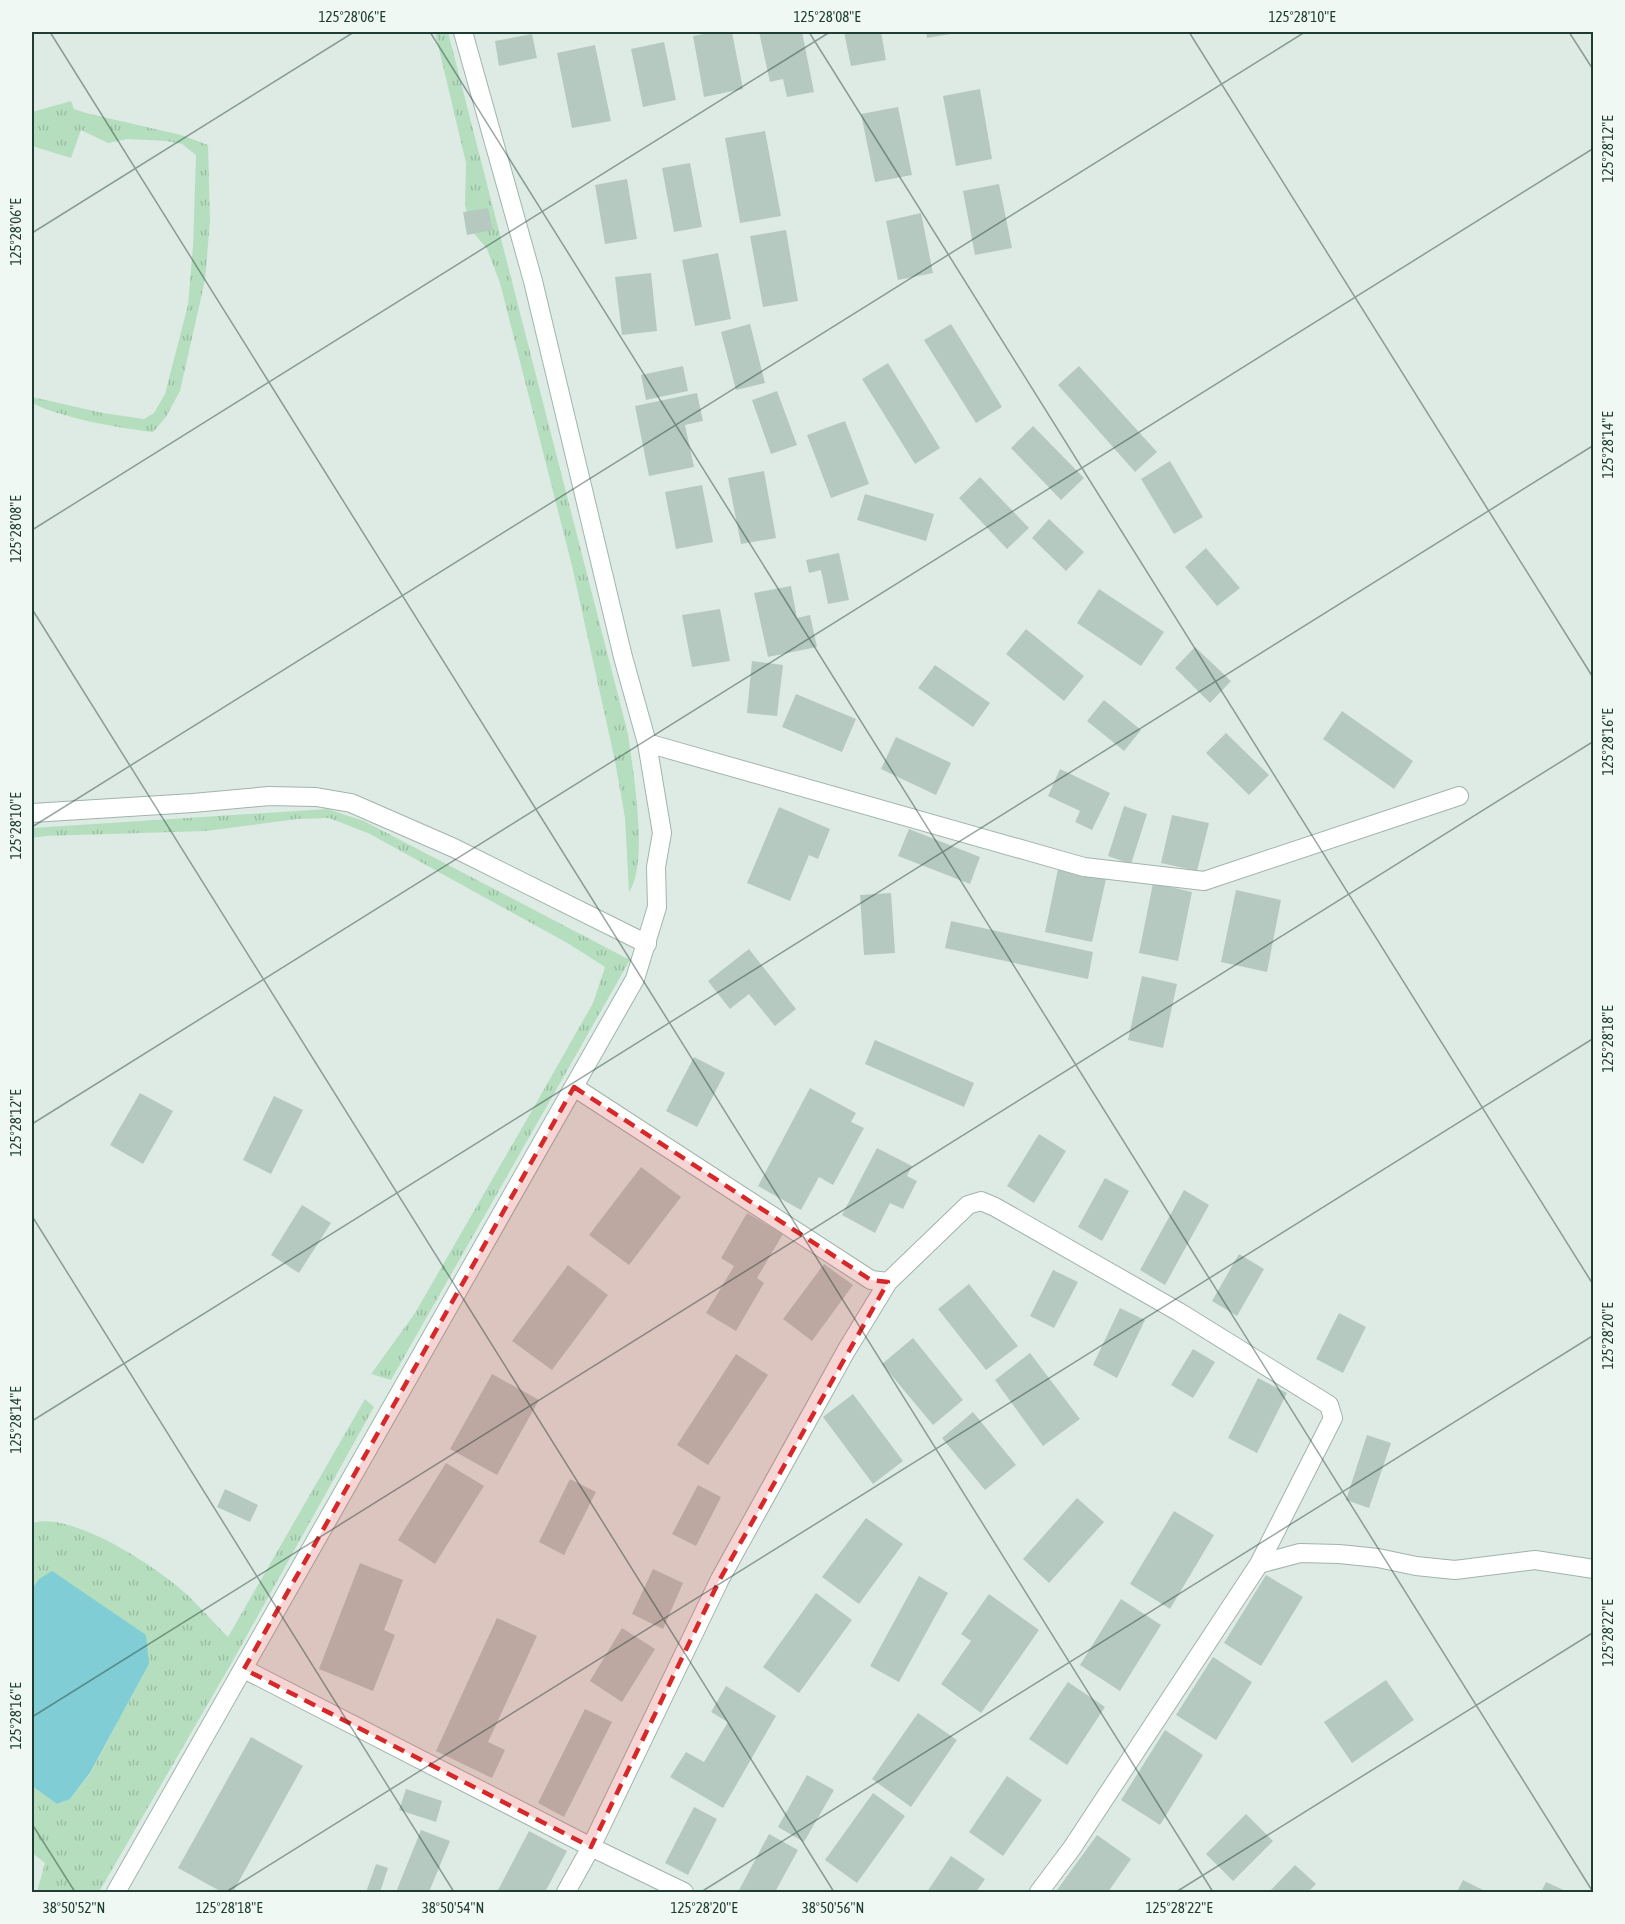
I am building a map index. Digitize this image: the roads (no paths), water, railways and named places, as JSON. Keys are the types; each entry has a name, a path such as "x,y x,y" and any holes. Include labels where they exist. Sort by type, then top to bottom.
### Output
{"street":[{"path":"116,1893 635,979 657,907 656,867 662,833 647,742 600,565 533,281 465,32"},
{"path":"647,742 1084,867 1204,881 1459,796"},
{"path":"32,813 269,796 316,797 351,803 454,848 647,944"},
{"path":"574,1087 871,1280 888,1282"},
{"path":"566,1893 591,1847 720,1579 846,1351 888,1282 968,1205 981,1201 1179,1312 1329,1405 1333,1418 1259,1564 1072,1848 1039,1893"},
{"path":"1259,1564 1300,1553 1378,1558 1416,1566 1455,1570 1535,1560 1593,1569"},
{"path":"244,1669 684,1893"}],"water":[{"path":"52,1571 146,1635 149,1664 90,1773 70,1799 57,1804 32,1786 32,1589 39,1579"}]}
